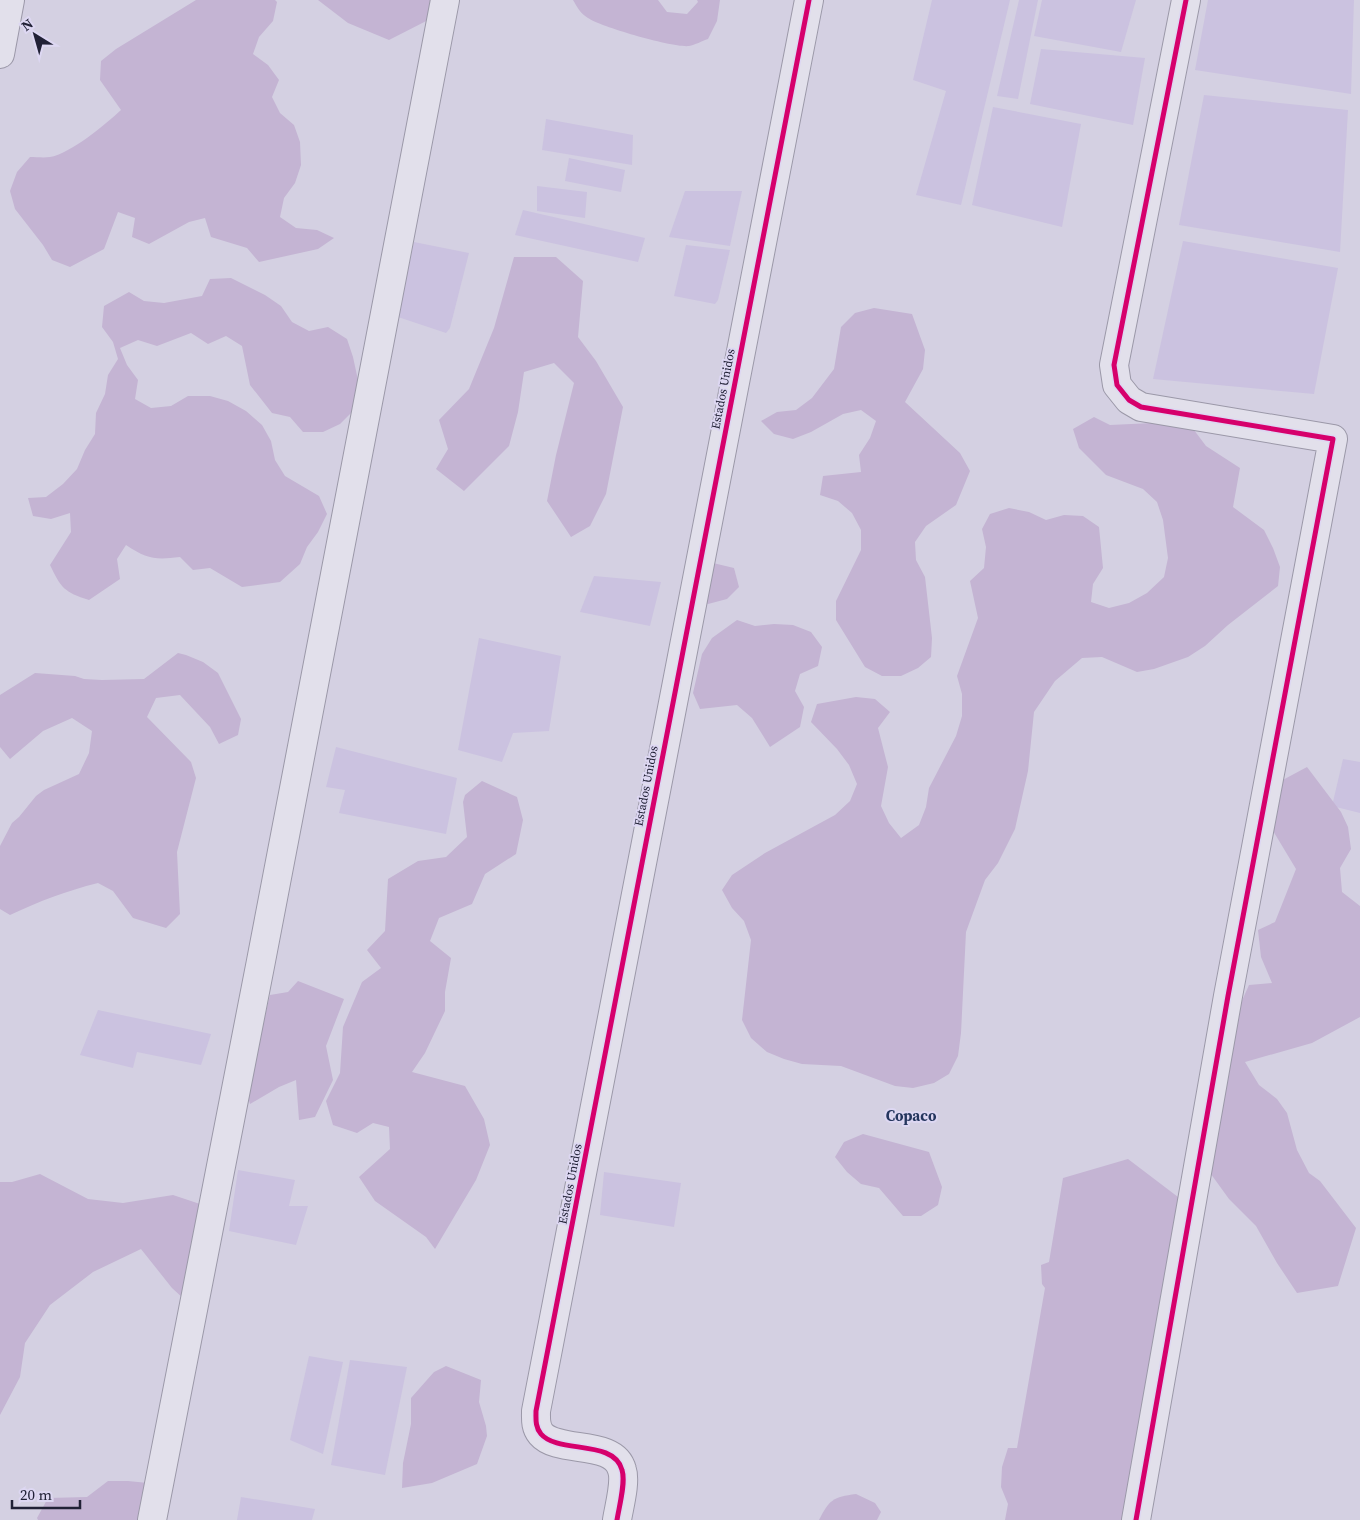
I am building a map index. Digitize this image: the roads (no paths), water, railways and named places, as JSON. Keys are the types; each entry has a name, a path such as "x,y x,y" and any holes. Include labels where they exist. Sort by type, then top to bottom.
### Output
{"street":[{"path":"0,54 10,0"},
{"path":"152,1520 260,971 445,0"},
{"name":"Estados Unidos","path":"617,1520 623,1472 620,1463 604,1452 556,1443 546,1439 540,1433 536,1424 536,1412 809,0"},
{"path":"1136,1520 1228,996 1333,439 1141,407 1129,400 1117,385 1114,365 1186,0"}],"district":[{"name":"Copaco","path":"911,1115"}]}
